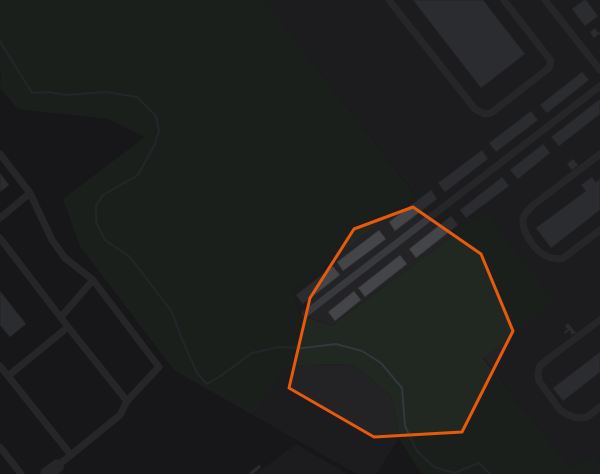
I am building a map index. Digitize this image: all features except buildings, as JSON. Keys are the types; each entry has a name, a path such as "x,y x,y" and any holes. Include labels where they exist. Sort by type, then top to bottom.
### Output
{"street":[{"path":"389,0 475,109 484,114 491,113 549,68 551,61 504,0"},
{"path":"546,0 600,70"},
{"path":"305,314 600,86"},
{"path":"0,154 30,193 52,240 65,258 93,280 159,367 127,400 120,415 61,463 56,463 44,472 44,474"},
{"path":"600,154 532,206 524,216 523,224 534,247 544,256 551,258 562,258 600,230"},
{"path":"0,218 30,193"},
{"path":"0,238 68,327 127,400"},
{"path":"61,317 93,280"},
{"path":"600,320 540,366 538,381 560,410 568,415 577,418 587,417 600,407"},
{"path":"8,376 68,327"},
{"path":"0,366 71,455"},
{"path":"0,447 21,474"},
{"path":"52,474 60,468 61,463"}],"highlighted area":[{"path":"413,207 481,254 513,331 462,432 374,437 289,388 310,298 354,229"}],"shaded area":[{"path":"0,0 264,0 415,195 293,291 299,314 331,326 485,212 554,302 483,358 571,469 593,453 600,463 600,474 423,474 420,472 399,438 395,410 391,396 366,374 350,364 304,365 284,369 253,415 174,370 80,246 63,199 145,137 109,119 18,109 0,88"},
{"path":"264,0 600,0 600,463 592,453 571,469 483,357 485,212 331,326 300,314 293,291 415,194"},
{"path":"350,364 366,374 391,396 395,410 399,438 376,474 357,474 253,415 284,369 304,365"},
{"path":"296,444 347,474 256,474"}],"waterway":[{"path":"0,41 32,93 48,92 66,95 106,92 137,97 156,116 159,131 155,144 138,175 103,195 96,206 96,222 105,240 130,257 172,312 197,373 207,384 252,353 279,347 303,348 336,344 362,351 381,363 402,388 405,426 417,451 434,467 454,473 479,463 490,474"}]}
